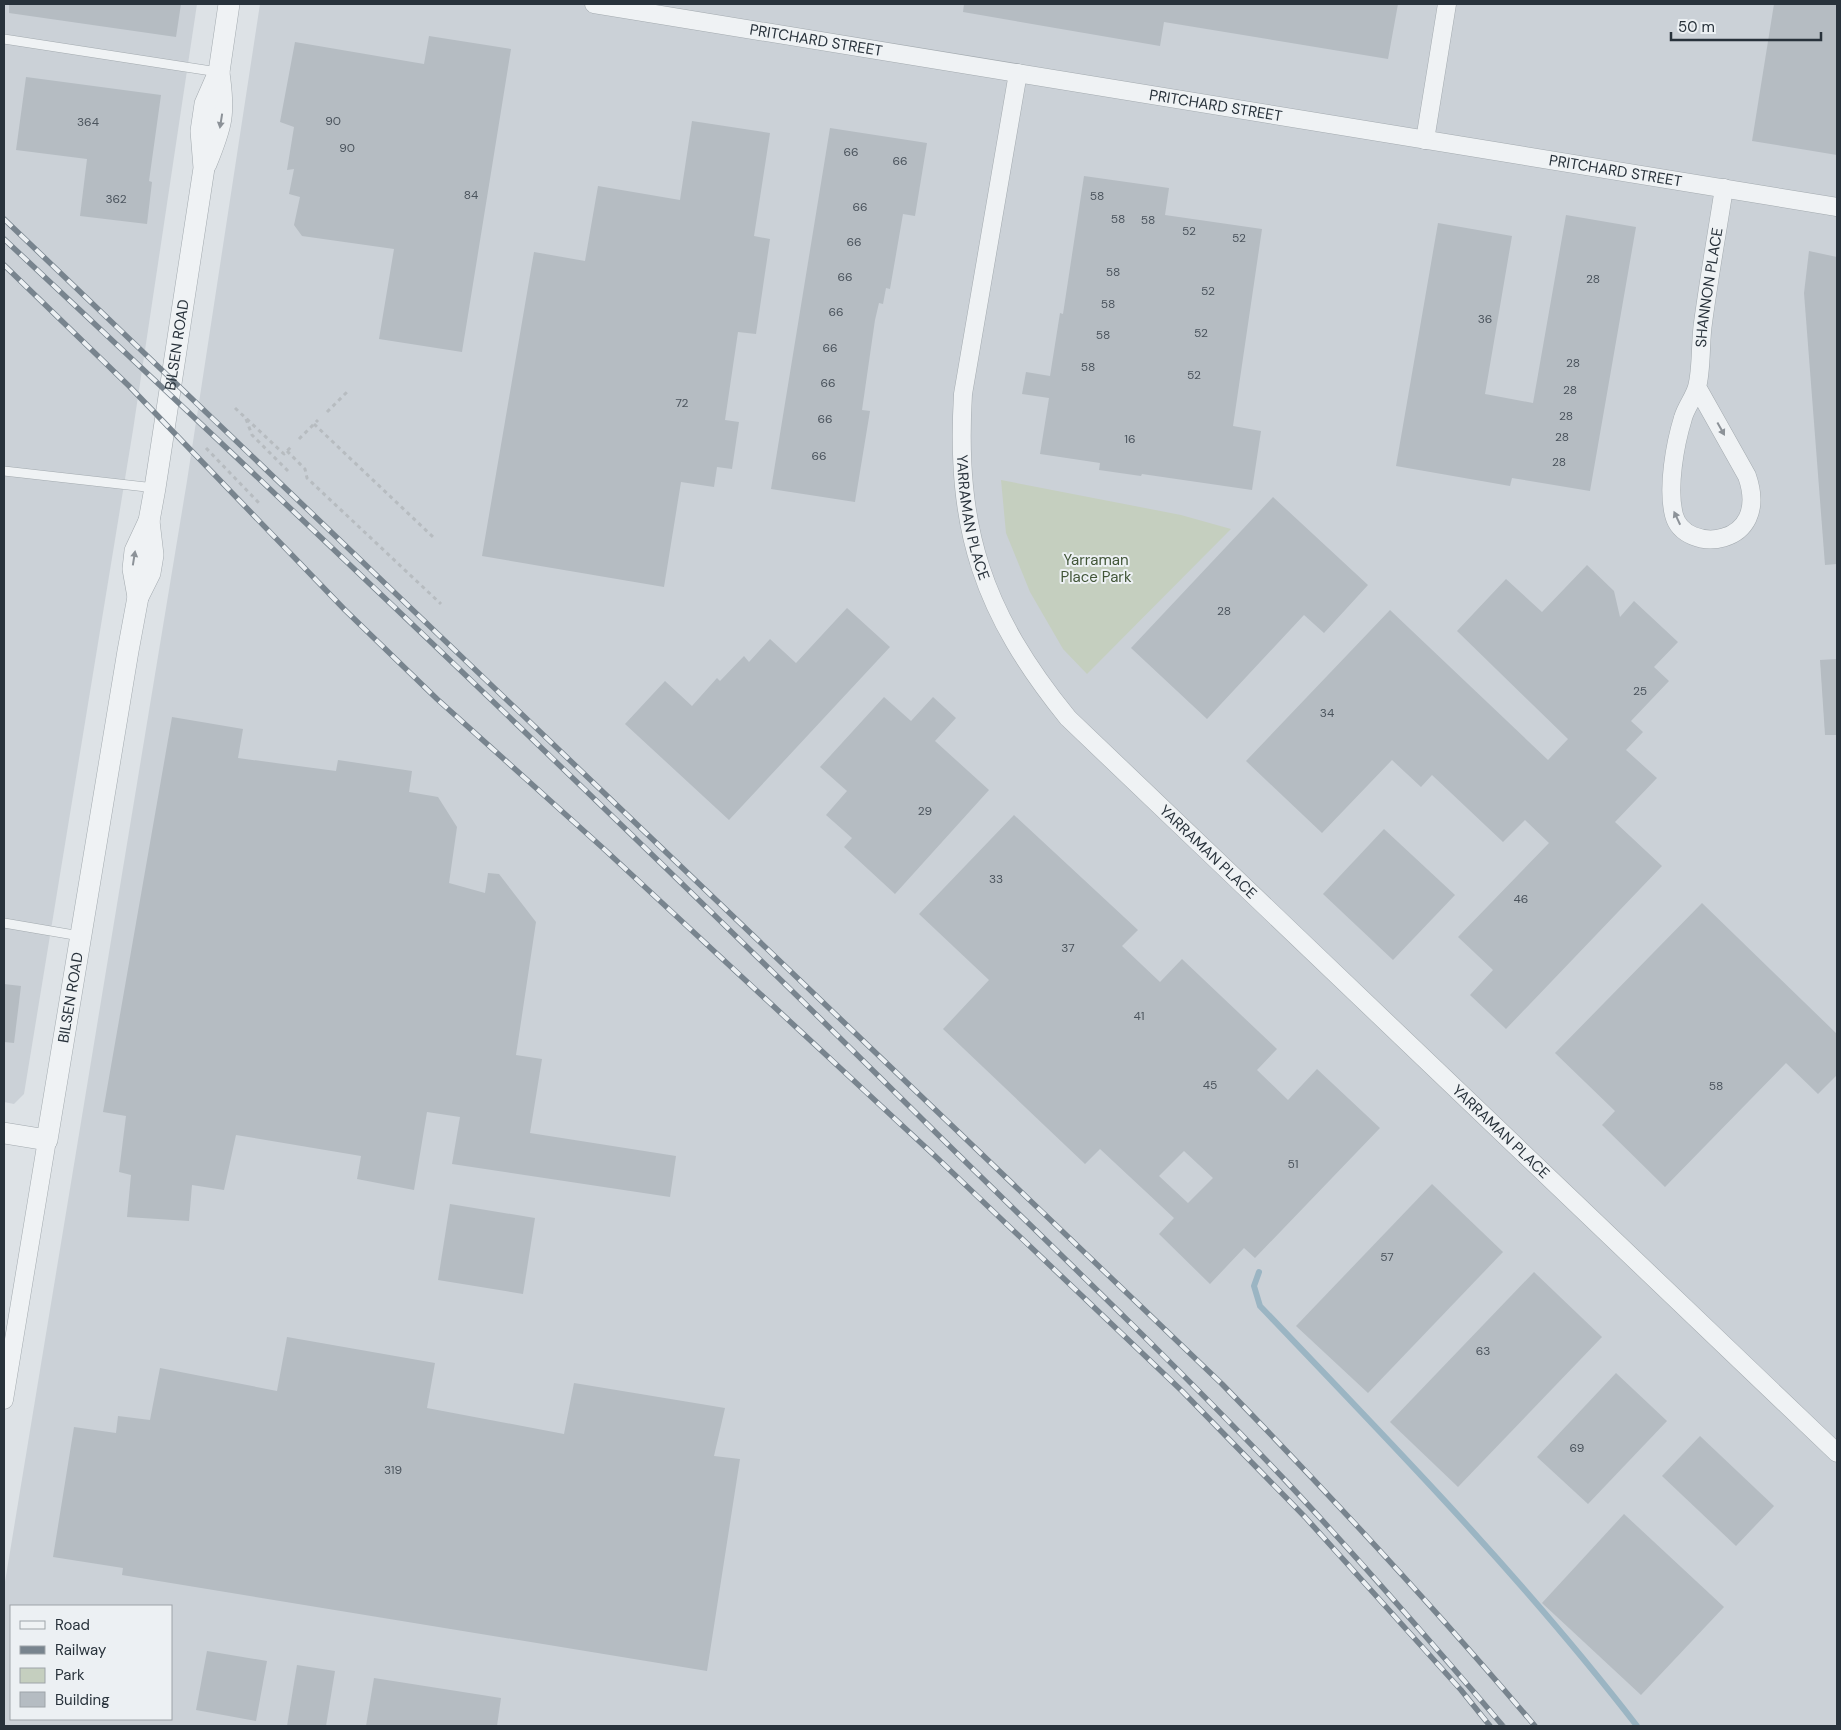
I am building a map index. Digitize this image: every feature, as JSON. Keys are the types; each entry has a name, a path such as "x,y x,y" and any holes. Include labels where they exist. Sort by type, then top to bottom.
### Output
{"street":[{"name":"BILSEN ROAD","path":"4,1400 138,597 133,569 135,551 149,522 155,488 204,168 201,131 205,104 218,72 229,4"},
{"name":"PRITCHARD STREET","path":"594,4 1837,207"},
{"path":"1425,140 1447,4"},
{"name":"YARRAMAN PLACE","path":"1018,73 963,394 961,433 966,506 974,546 988,593 1010,639 1036,678 1068,718 1837,1453"},
{"name":"SHANNON PLACE","path":"1697,387 1747,476 1752,491 1752,504 1742,528 1732,536 1716,539 1702,538 1683,528 1674,518 1671,484 1683,417 1697,387 1703,323 1724,188"},
{"path":"4,1133 47,1140"}],"lane":[{"path":"4,39 218,72"},
{"path":"4,471 155,488"},
{"path":"4,923 80,936"}],"path":[{"path":"327,412 347,392"},
{"path":"235,408 284,454 291,448"},
{"path":"244,417 252,436 289,472"},
{"path":"300,439 318,420"},
{"path":"314,424 433,537"},
{"path":"206,448 259,503"},
{"path":"287,451 305,469 307,478 440,604"}],"shaded area":[{"path":"4,4 197,4 133,430 24,1094 14,1104 4,1102"},
{"path":"260,4 1837,4 1837,1726 4,1726 4,1588 187,481"}],"green space":[{"name":"Yarraman Place Park","path":"1001,480 1181,515 1231,529 1087,674 1063,649 1030,592 1006,533"}],"building":[{"path":"9,4 181,4 176,37 9,13"},
{"path":"964,4 1398,4 1388,59 1164,22 1160,46 963,12"},
{"path":"1774,4 1837,4 1837,155 1752,141"},
{"path":"429,36 511,49 462,352 379,339 394,249 302,236 294,225 300,197 289,194 294,169 287,170 294,127 280,122 295,42 424,64"},
{"path":"26,77 161,95 149,181 152,182 147,224 80,216 87,159 16,150"},
{"path":"692,121 770,133 754,236 770,239 756,334 738,332 725,420 739,422 732,469 717,467 714,487 681,482 664,587 482,556 534,252 585,261 598,186 680,200"},
{"path":"830,128 927,143 915,216 903,214 890,289 886,288 883,304 879,303 875,320 862,410 870,411 855,502 771,489"},
{"path":"1084,176 1169,188 1165,215 1262,229 1233,426 1261,431 1252,490 1142,474 1141,476 1099,470 1100,463 1040,454 1049,398 1022,394 1026,372 1050,376 1060,313 1063,314"},
{"path":"1566,215 1636,227 1590,491 1512,478 1510,486 1396,466 1438,223 1512,236 1485,394 1533,403"},
{"path":"1809,251 1837,257 1837,564 1825,565 1804,293"},
{"path":"1273,497 1368,585 1324,633 1304,615 1207,719 1131,648"},
{"path":"1587,565 1614,591 1620,617 1634,601 1678,642 1654,667 1669,681 1631,721 1643,732 1626,750 1657,778 1615,822 1662,866 1506,1029 1470,995 1493,970 1458,937 1549,843 1525,820 1503,842 1432,775 1421,787 1392,760 1322,833 1246,761 1390,610 1548,760 1568,739 1457,631 1506,579 1542,612"},
{"path":"847,608 890,647 729,820 625,724 665,681 692,706 717,678 720,681 744,656 749,662 770,639 796,663"},
{"path":"1837,659 1837,735 1825,735 1820,660"},
{"path":"884,697 911,721 933,697 956,718 935,741 989,790 895,894 844,847 852,838 826,815 847,791 820,767"},
{"path":"172,717 243,729 238,758 336,771 338,760 412,771 409,792 438,797 457,827 449,883 485,893 488,873 499,874 536,922 516,1055 542,1059 530,1133 676,1156 670,1197 452,1164 460,1117 427,1112 414,1190 357,1179 361,1156 236,1135 224,1190 192,1185 189,1221 127,1217 131,1175 119,1172 126,1116 103,1112"},
{"path":"1014,815 1138,930 1122,946 1160,982 1182,959 1277,1049 1257,1070 1288,1100 1317,1069 1380,1128 1255,1258 1244,1248 1210,1284 1159,1234 1174,1218 1100,1149 1085,1164 943,1029 989,980 919,914","holes":["1184,1151 1213,1178 1188,1203 1159,1176"]},
{"path":"1384,829 1455,895 1393,960 1323,894"},
{"path":"1702,903 1837,1034 1837,1075 1818,1094 1786,1063 1665,1187 1602,1125 1615,1111 1555,1053"},
{"path":"4,984 21,986 14,1043 4,1042"},
{"path":"1432,1184 1503,1252 1368,1393 1296,1326"},
{"path":"450,1204 535,1218 523,1294 438,1280"},
{"path":"1534,1272 1602,1337 1458,1487 1390,1422"},
{"path":"287,1337 435,1363 427,1408 564,1434 574,1383 725,1408 714,1456 740,1459 707,1671 122,1575 123,1568 53,1557 74,1427 116,1433 118,1416 150,1420 160,1368 277,1391"},
{"path":"1616,1373 1667,1421 1588,1504 1537,1457"},
{"path":"1700,1436 1774,1506 1736,1546 1662,1476"},
{"path":"1624,1514 1724,1607 1641,1695 1542,1603"},
{"path":"207,1651 267,1661 256,1721 196,1710"},
{"path":"297,1665 335,1671 326,1726 287,1726"},
{"path":"374,1678 501,1698 497,1726 366,1726"}],"waterway":[{"path":"1259,1272 1254,1286 1260,1306 1406,1459 1501,1563 1637,1726"}],"railway":[{"path":"4,219 1222,1384 1382,1552 1535,1726"},
{"path":"4,239 577,782 804,1002 1148,1341 1240,1433 1313,1510 1503,1726"},
{"path":"4,265 129,386 345,610 437,699 604,849 935,1156 1182,1391 1305,1517 1461,1690 1490,1726"}]}
